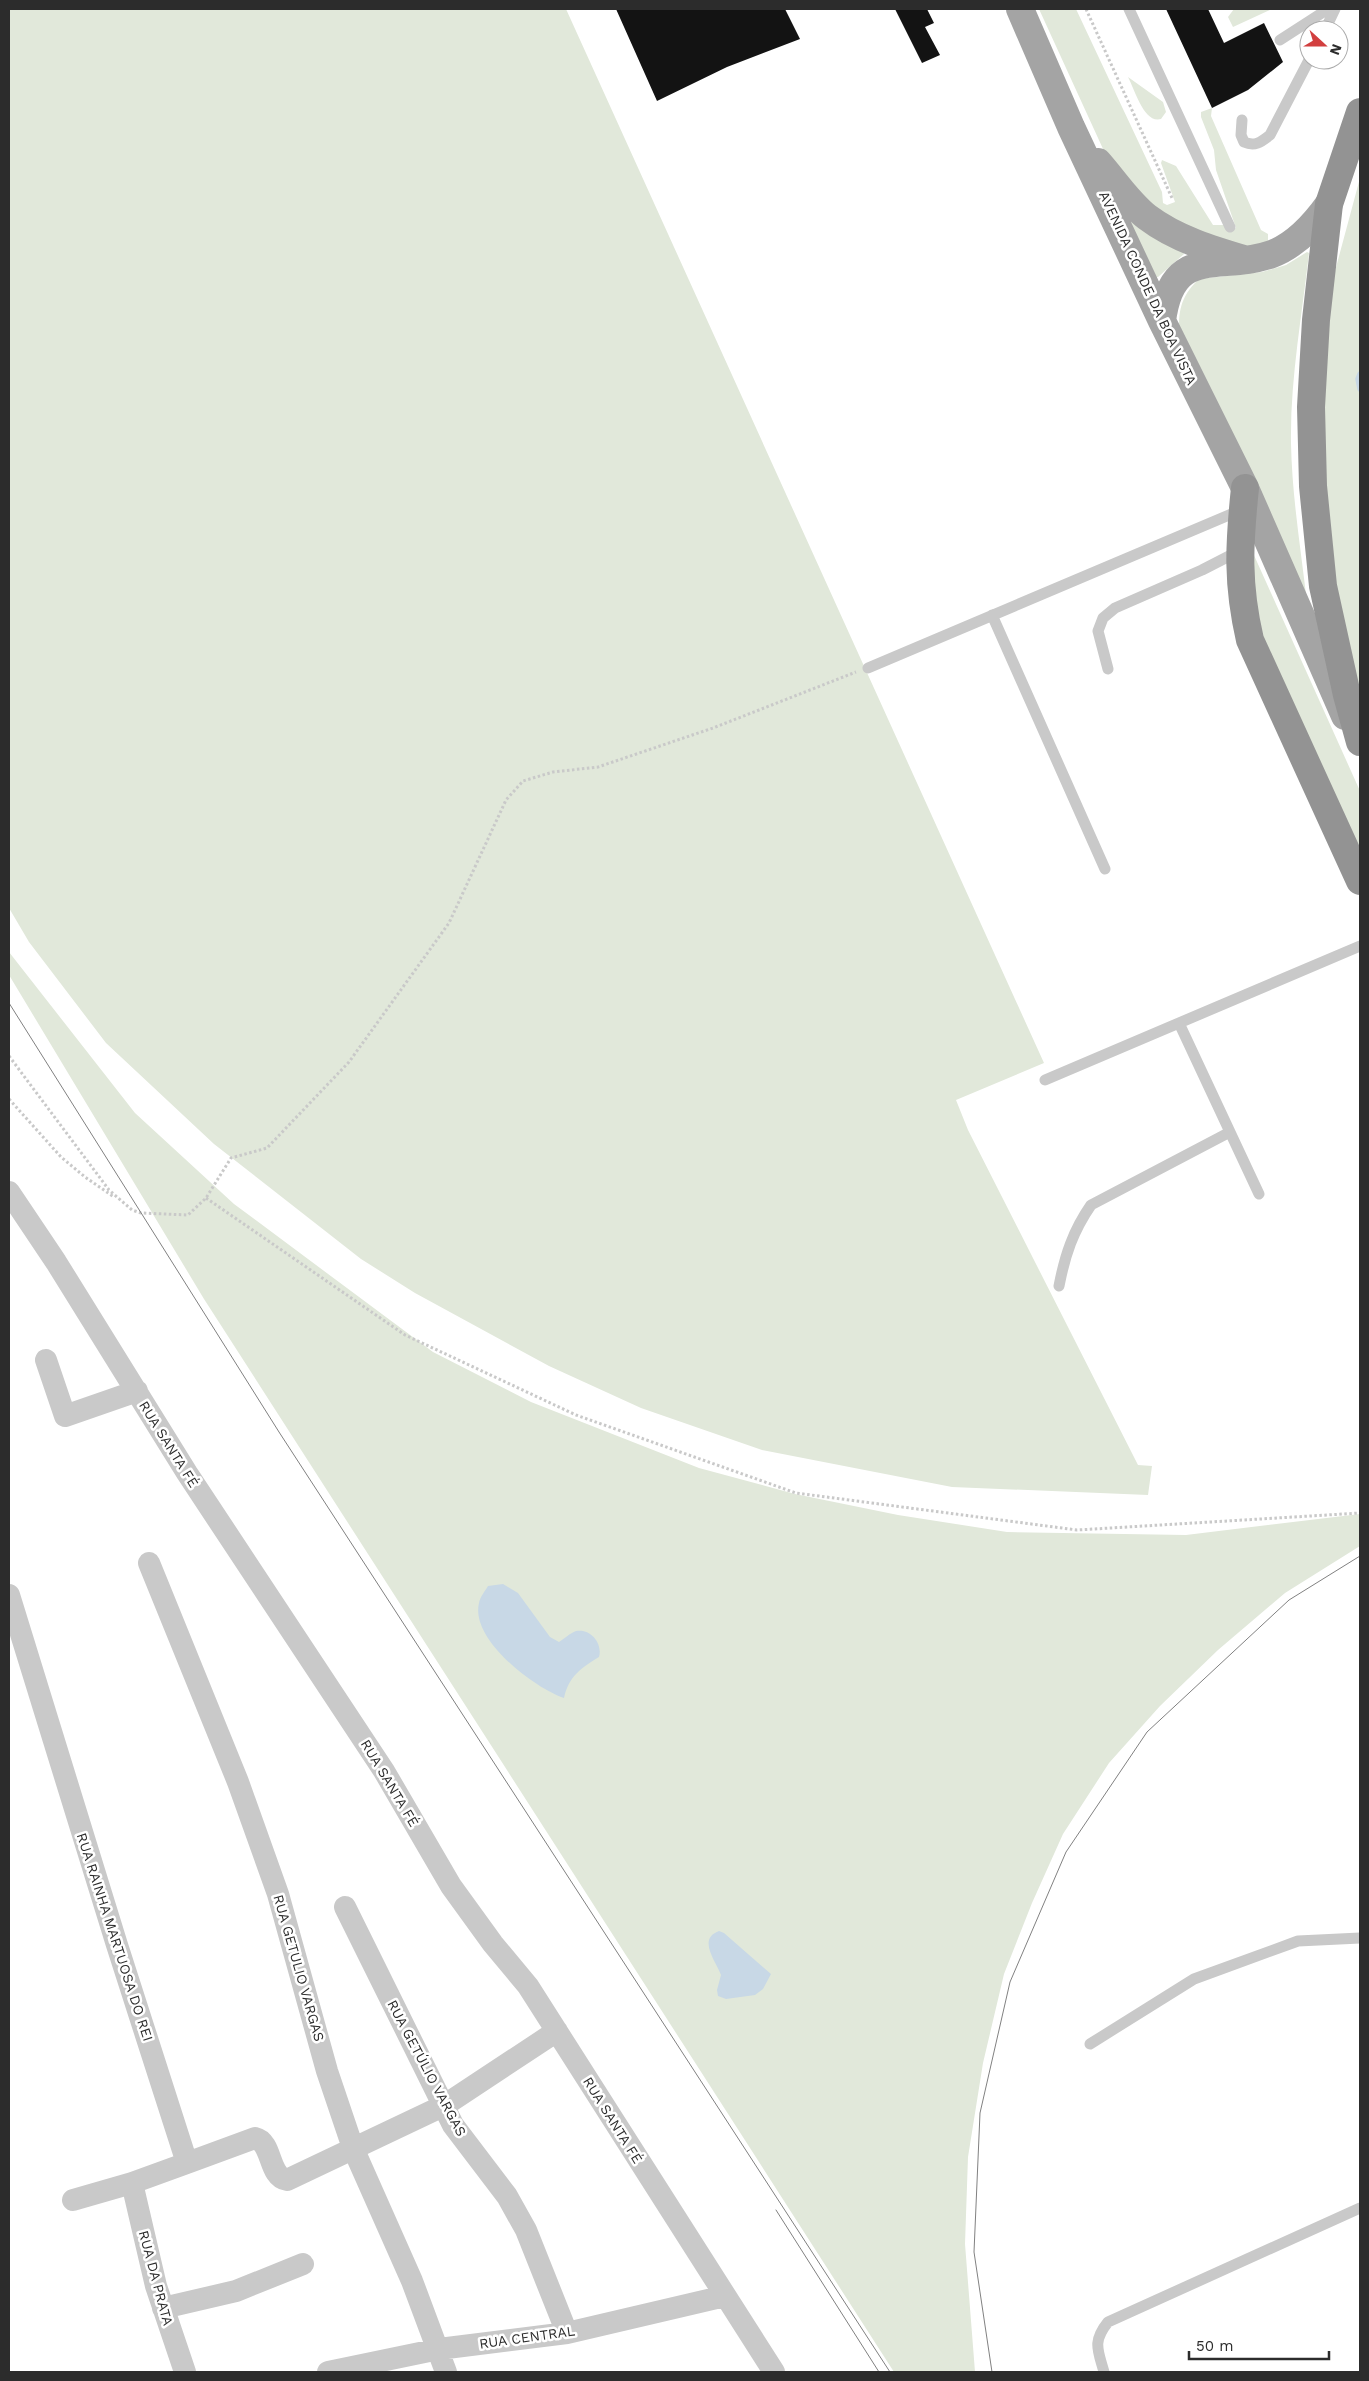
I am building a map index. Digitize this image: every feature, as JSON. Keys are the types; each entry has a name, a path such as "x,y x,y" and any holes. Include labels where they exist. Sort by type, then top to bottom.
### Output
{"highway":[{"path":"1360,112 1329,204 1312,366 1313,486 1323,586 1360,742"},
{"path":"1244,499 1239,579 1250,640 1360,881"}],"main road":[{"path":"1020,9 1071,127"},
{"name":"AVENIDA CONDE DA BOA VISTA","path":"1071,127 1096,160 1146,216 1187,239 1215,251 1247,260"},
{"name":"AVENIDA CONDE DA BOA VISTA","path":"1071,127 1360,750"},
{"path":"1162,321 1165,299 1173,284 1186,271 1202,264 1247,260 1270,254 1290,244 1314,223 1329,204"}],"street":[{"name":"RUA SANTA FÉ","path":"9,1192 56,1262 239,1552 384,1771 451,1886 493,1944 528,1986 774,2372"},
{"path":"46,1360 65,1416 136,1391"},
{"name":"RUA GETULIO VARGAS","path":"150,1563 238,1782 278,1894 327,2071 353,2148 412,2280 446,2372"},
{"name":"RUA RAINHA MARTUOSA DO REI","path":"9,1595 114,1936 187,2163"},
{"name":"RUA GETÚLIO VARGAS","path":"345,1907 454,2125 507,2196 526,2230 567,2333"},
{"path":"73,2200 132,2183 255,2138 262,2142 279,2176 287,2180 445,2105 557,2031"},
{"name":"RUA DA PRATA","path":"132,2183 148,2258 185,2372"},
{"path":"163,2308 236,2291 303,2264"},
{"name":"RUA CENTRAL","path":"328,2372 439,2349 567,2333 725,2296"}],"lane":[{"path":"1129,9 1230,227"},
{"path":"1280,40 1328,9"},
{"path":"1242,120 1241,135 1244,142 1249,145 1259,144 1270,134 1304,70"},
{"path":"868,668 992,615 1244,499"},
{"path":"1108,669 1098,631 1103,618 1116,608 1202,570 1240,550"},
{"path":"992,615 1105,869"},
{"path":"1045,1080 1360,946"},
{"path":"1179,1022 1259,1194"},
{"path":"1059,1286 1065,1255 1078,1225 1091,1205 1230,1132"},
{"path":"1090,2044 1194,1979 1298,1941 1360,1938"},
{"path":"1104,2372 1096,2344 1099,2333 1108,2322 1360,2208"}],"path":[{"path":"1086,9 1172,198"},
{"path":"9,1099 61,1157 85,1177 132,1210 141,1213 188,1215 206,1198 231,1158 268,1148 349,1062 449,923 506,800 523,781 553,772 598,768 713,728 868,668"},
{"path":"9,1056 109,1190 124,1204"},
{"path":"206,1198 405,1335 576,1415 796,1493 1077,1530 1360,1513"}],"shaded area":[{"path":"9,9 566,9 1044,1063 956,1100 968,1130 1138,1465 1152,1466 1148,1495 952,1487 762,1450 641,1408 549,1366 415,1293 361,1259 214,1144 106,1043 29,942 9,908"},
{"path":"1039,9 1076,9 1162,192 1163,203 1167,205 1175,202 1161,163 1162,160 1176,166 1213,225 1224,225 1229,232 1236,228 1216,170 1214,150 1201,117 1201,112 1212,108 1211,116 1261,230 1268,234 1268,244 1250,247 1208,238 1151,207 1109,162"},
{"path":"1234,9 1272,9 1233,27 1228,17"},
{"path":"1128,77 1163,102 1166,112 1161,119 1155,119 1145,111"},
{"path":"1360,178 1360,706 1323,521 1321,404 1331,286"},
{"path":"1125,218 1184,254 1158,277 1154,277"},
{"path":"1307,252 1309,253 1292,396 1291,443 1295,503 1307,603 1179,326 1183,300 1199,279 1262,272 1286,265"},
{"path":"1248,550 1253,553 1360,791 1360,853 1260,631"},
{"path":"9,952 135,1113 234,1204 433,1352 531,1402 699,1468 795,1494 898,1515 1007,1532 1186,1535 1360,1514 1360,1546 1285,1593 1218,1650 1160,1706 1109,1763 1063,1834 1032,1903 1004,1974 983,2063 968,2157 965,2244 975,2372 894,2372 204,1299 9,975"}],"water":[{"path":"503,1584 518,1593 550,1637 559,1642 576,1631 581,1631 591,1634 595,1638 599,1647 599,1657 577,1673 569,1684 564,1698 551,1693 522,1673 494,1646 484,1632 479,1617 480,1599 488,1586"},
{"path":"719,1931 724,1933 771,1974 763,1989 755,1995 726,1999 718,1996 717,1990 721,1975 710,1951 709,1939"}],"building":[{"path":"616,9 785,9 800,39 727,67 657,101"},
{"path":"895,9 927,9 934,23 925,27 940,55 922,63"},
{"path":"1166,9 1208,9 1224,43 1264,23 1283,62 1248,90 1212,108"}],"waterway":[{"path":"1360,374 1358,379 1360,389"}],"tram line":[{"path":"9,1003 279,1432 890,2372"},
{"path":"992,2372 974,2252 980,2113 1010,1982 1066,1852 1147,1732 1289,1600 1360,1556"},
{"path":"776,2210 879,2372"}]}
